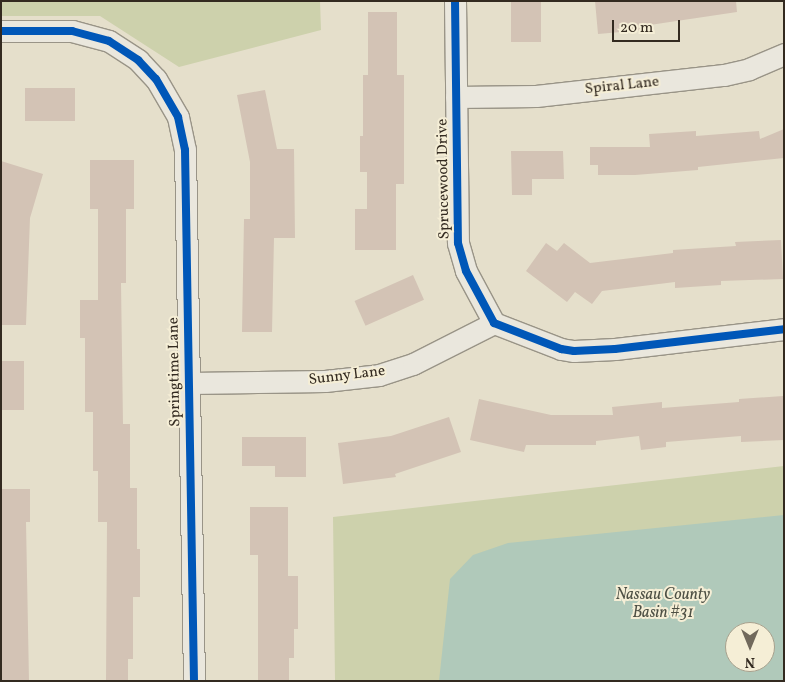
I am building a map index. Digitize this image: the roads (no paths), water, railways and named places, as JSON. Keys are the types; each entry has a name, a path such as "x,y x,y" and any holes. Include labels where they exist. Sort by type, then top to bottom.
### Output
{"street":[{"name":"Sprucewood Drive","path":"455,1 458,243 466,271 494,323"},
{"name":"Springtime Lane","path":"1,31 72,31 109,41 138,60 149,72 164,90 178,117 185,150 194,681"},
{"name":"Spiral Lane","path":"456,97 536,96 724,75 750,69 784,54"},
{"name":"Sunny Lane","path":"190,383 325,381 379,375 413,364 494,323"},
{"path":"494,323 561,349 574,351 615,349 784,329"}],"water":[{"name":"Nassau County Basin #31","path":"784,515 784,681 439,681 450,579 473,555 508,543"}]}
